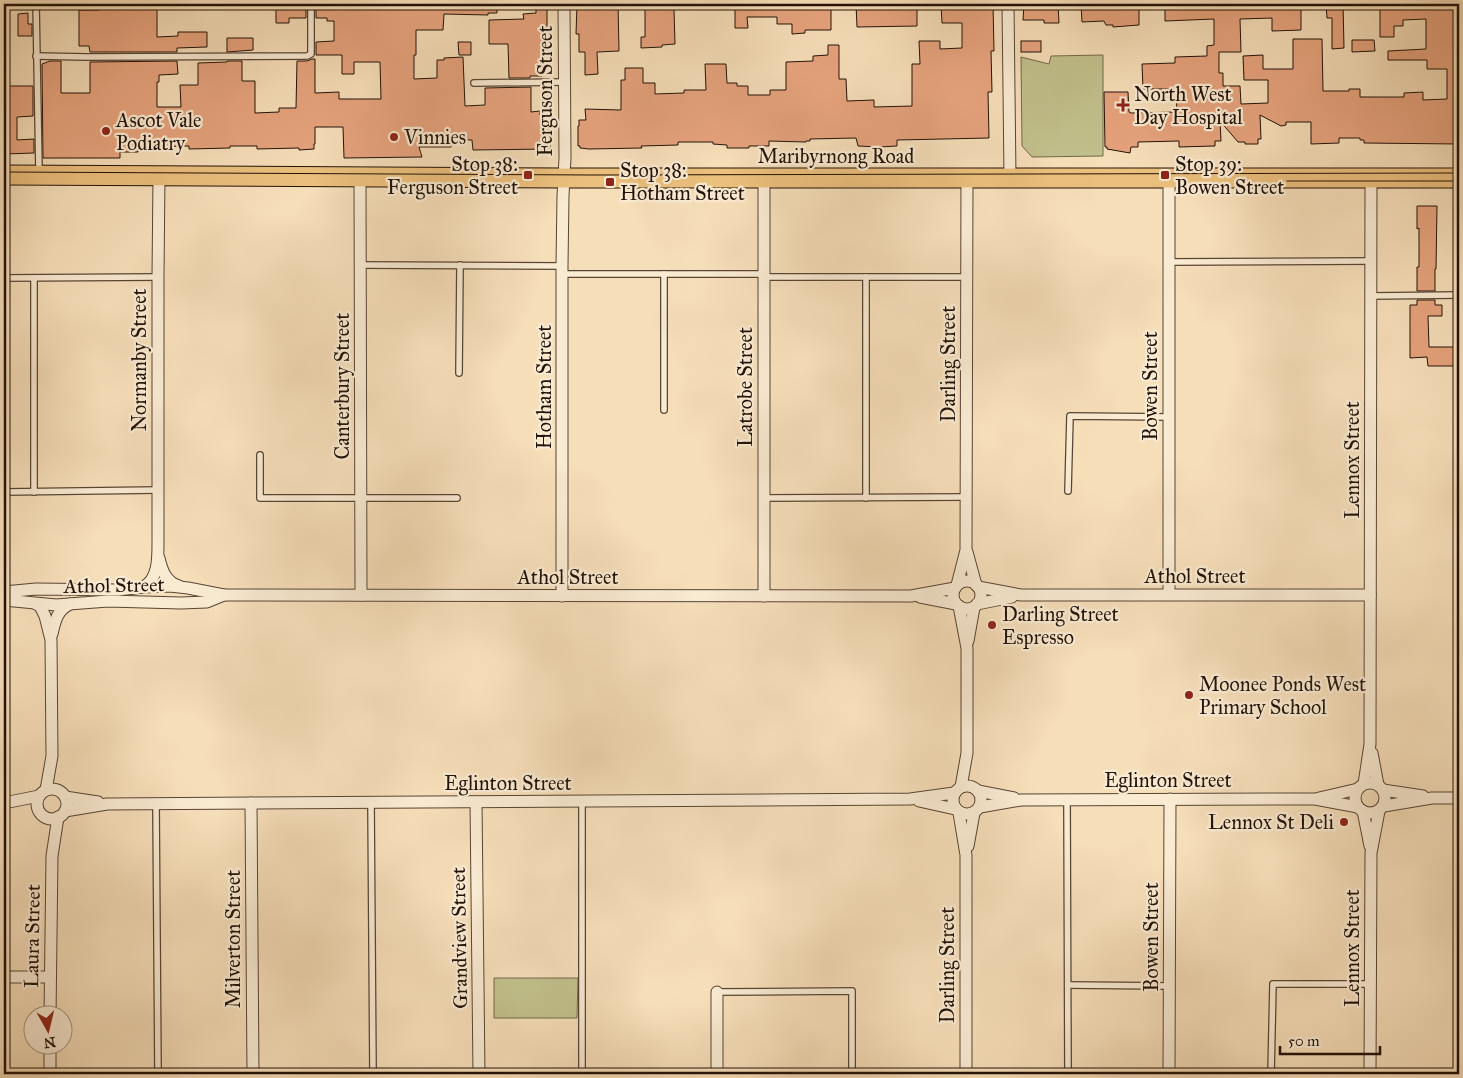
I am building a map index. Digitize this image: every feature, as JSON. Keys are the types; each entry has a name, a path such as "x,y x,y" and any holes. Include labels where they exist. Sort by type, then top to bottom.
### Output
{"main road":[{"name":"Maribyrnong Road","path":"4,175 564,178 1459,178"}],"street":[{"name":"Ferguson Street","path":"564,4 564,178"},
{"path":"1008,4 1010,178"},
{"name":"Normanby Street","path":"148,585 156,567 158,544 159,176"},
{"name":"Canterbury Street","path":"360,177 361,595"},
{"name":"Lennox Street","path":"1361,786 1370,744 1370,177"},
{"name":"Hotham Street","path":"562,596 562,270 564,178"},
{"name":"Latrobe Street","path":"764,178 764,596"},
{"name":"Darling Street","path":"956,587 966,550 967,178"},
{"name":"Bowen Street","path":"1169,178 1169,594"},
{"name":"Normanby Street","path":"158,544 162,569 166,577 174,585 175,603"},
{"name":"Darling Street","path":"966,550 977,586"},
{"path":"966,648 976,605 980,596 977,586 973,583 965,582 956,587 953,596 957,605 966,648 967,753 976,790 981,799 977,810 969,815 957,811 952,801 967,753"},
{"path":"148,585 156,603"},
{"name":"Athol Street","path":"4,592 59,589 118,590 148,585 174,585 224,596 911,596 957,605"},
{"name":"Athol Street","path":"977,586 1021,595 1370,595"},
{"name":"Athol Street","path":"911,596 956,587"},
{"path":"5,803 50,818 61,814 66,807 52,756 51,640 48,622 40,606 59,589"},
{"name":"Athol Street","path":"976,605 1021,595"},
{"name":"Athol Street","path":"4,600 40,606 108,601 156,603 208,602 224,596"},
{"path":"51,640 57,616 63,608 75,603"},
{"path":"957,605 966,609 976,605"},
{"name":"Lennox Street","path":"1370,744 1381,787"},
{"path":"42,814 37,801 42,793 52,756"},
{"path":"1432,798 1381,787 1374,783 1361,786 1355,798 1360,809 1371,813 1381,808 1432,798 1459,798"},
{"path":"957,790 965,786 976,790"},
{"name":"Eglinton Street","path":"1315,799 1361,786"},
{"path":"1381,787 1386,798 1381,808"},
{"path":"5,803 55,789 62,794"},
{"name":"Eglinton Street","path":"61,814 107,804 910,800 957,790"},
{"name":"Eglinton Street","path":"976,790 1021,800 1315,799 1360,809"},
{"name":"Eglinton Street","path":"62,794 107,804"},
{"name":"Bowen Street","path":"1169,1074 1170,799"},
{"name":"Eglinton Street","path":"910,800 957,811"},
{"name":"Eglinton Street","path":"977,810 1021,800"},
{"name":"Grandview Street","path":"476,802 479,1074"},
{"name":"Milverton Street","path":"251,803 252,1074"},
{"name":"Lennox Street","path":"1370,1074 1371,853 1381,808"},
{"name":"Lennox Street","path":"1360,809 1371,853"},
{"name":"Darling Street","path":"966,855 977,810"},
{"name":"Darling Street","path":"957,811 966,855 966,1074"},
{"name":"Laura Street","path":"42,814 52,856"},
{"name":"Laura Street","path":"50,1006 52,856 61,814"},
{"path":"4,977 50,977"},
{"path":"717,992 717,1074"},
{"path":"50,1056 50,1074"}],"lane":[{"path":"36,4 39,175"},
{"path":"36,56 307,56 312,54 311,4"},
{"path":"474,83 565,82"},
{"path":"1169,262 1371,261"},
{"path":"361,265 460,265 664,274 764,276 967,277"},
{"path":"459,373 460,265"},
{"path":"664,274 664,410"},
{"path":"866,277 866,498"},
{"path":"4,278 158,278"},
{"path":"34,278 34,492"},
{"path":"1371,296 1459,295"},
{"path":"1068,491 1070,416 1169,417"},
{"path":"260,455 260,498 457,498"},
{"path":"4,492 159,490"},
{"path":"764,498 966,497"},
{"path":"1067,800 1068,1074"},
{"path":"582,801 582,1074"},
{"path":"371,802 372,1074"},
{"path":"156,803 158,1074"},
{"path":"1272,1074 1273,984 1370,984"},
{"path":"1068,986 1169,986"},
{"path":"717,992 852,991 852,1074"}],"shaded area":[{"path":"1103,55 1103,156 1032,157 1022,146 1021,57 1049,64 1051,56"},
{"path":"494,978 578,978 577,1018 494,1018"}],"building":[{"path":"99,4 157,4 157,37 178,36 178,32 207,32 207,47 177,48 177,52 90,52 89,46 79,46 79,10 99,10"},
{"path":"276,4 306,4 306,18 289,18 289,23 276,23"},
{"path":"316,4 497,4 497,13 488,13 488,15 444,14 443,30 416,30 414,79 437,78 437,60 463,57 465,106 485,105 485,88 531,87 531,112 540,111 540,115 550,115 550,149 473,150 472,140 451,140 451,147 419,147 422,157 344,158 343,127 315,127 314,149 257,149 257,146 189,149 189,146 138,147 138,152 120,152 120,158 43,158 42,64 50,61 61,61 61,93 90,93 90,62 177,61 178,74 159,75 159,82 157,82 157,107 181,107 180,85 198,85 198,63 227,61 242,61 242,81 255,81 255,113 279,112 279,108 296,108 297,61 312,59 315,59 315,93 339,92 339,99 381,99 380,62 354,62 354,74 342,74 342,55 316,55 316,42 334,41 334,21 327,21 327,18 316,18"},
{"path":"536,4 547,4 547,54 542,54 542,76 509,78 508,44 489,44 489,20 524,19 523,14 536,13"},
{"path":"577,4 618,4 619,51 597,52 598,74 585,75 585,52 579,52 579,34 576,34"},
{"path":"645,4 673,4 675,44 641,48 641,37 645,37"},
{"path":"735,4 831,4 831,30 805,30 805,33 792,34 792,24 777,24 777,17 747,17 748,28 735,28"},
{"path":"856,4 917,4 917,26 857,27"},
{"path":"941,4 993,4 994,51 991,51 992,92 988,92 989,138 897,140 897,146 879,147 858,146 856,138 810,139 810,141 806,142 769,141 769,146 749,146 749,148 727,148 727,145 713,144 713,142 678,142 678,145 641,146 642,148 589,149 578,146 579,120 586,120 585,109 621,110 621,80 625,80 625,68 643,68 643,83 655,83 655,94 684,93 684,90 706,90 705,64 726,64 727,83 737,83 737,86 748,86 748,95 770,95 770,90 786,90 786,62 813,61 813,56 828,55 828,45 839,45 839,79 846,79 847,101 874,100 874,107 912,106 912,64 920,64 919,41 940,41 940,49 962,48 962,23 942,23"},
{"path":"1024,4 1058,4 1059,23 1044,23 1044,20 1023,20"},
{"path":"1081,4 1139,4 1139,25 1113,27 1113,25 1106,25 1104,21 1082,22"},
{"path":"1165,4 1301,4 1301,30 1272,31 1272,18 1240,19 1241,52 1219,52 1219,73 1223,73 1223,86 1240,86 1241,104 1268,103 1268,80 1244,80 1243,56 1263,55 1263,69 1293,69 1293,39 1322,39 1323,91 1360,89 1360,97 1404,97 1404,93 1423,92 1423,100 1447,99 1447,69 1427,69 1427,60 1388,60 1388,51 1426,49 1426,19 1403,20 1403,26 1394,26 1394,37 1380,37 1380,4 1459,4 1459,144 1364,143 1364,140 1360,140 1360,138 1339,138 1339,143 1311,144 1311,122 1286,122 1286,125 1281,126 1260,115 1261,139 1258,139 1258,144 1238,142 1220,121 1221,141 1215,141 1215,146 1179,147 1179,141 1138,142 1138,147 1131,147 1130,153 1107,149 1105,147 1104,92 1128,92 1129,112 1131,113 1177,112 1176,89 1143,89 1142,64 1175,63 1175,57 1207,56 1207,46 1214,45 1214,19 1165,21"},
{"path":"1326,4 1343,4 1344,48 1332,49 1332,18 1327,18"},
{"path":"28,13 28,24 32,24 32,36 18,36 18,14"},
{"path":"227,38 253,38 253,50 227,52"},
{"path":"1352,40 1374,40 1375,51 1352,52"},
{"path":"1021,41 1041,41 1041,52 1021,52"},
{"path":"458,42 471,42 471,55 459,55"},
{"path":"8,86 33,86 33,116 17,117 17,140 34,139 34,153 4,154 4,108 8,108"},
{"path":"1417,206 1437,206 1435,291 1417,291 1419,228 1417,229"},
{"path":"1417,300 1435,300 1435,305 1442,305 1442,316 1428,316 1429,347 1459,347 1459,366 1428,366 1427,357 1410,358 1410,305 1417,305"}],"tram line":[{"path":"4,172 592,175 1459,173"},
{"path":"1287,181 1459,181"}],"place":[{"name":"North West Day Hospital","path":"1123,105"},
{"name":"Ascot Vale Podiatry","path":"106,131"},
{"name":"Vinnies","path":"394,137"},
{"name":"Stop 38: Ferguson Street","path":"528,175"},
{"name":"Stop 39: Bowen Street","path":"1165,175"},
{"name":"Stop 38: Hotham Street","path":"610,182"},
{"name":"Darling Street Espresso","path":"992,625"},
{"name":"Moonee Ponds West Primary School","path":"1189,695"},
{"name":"Lennox St Deli","path":"1344,822"}]}
